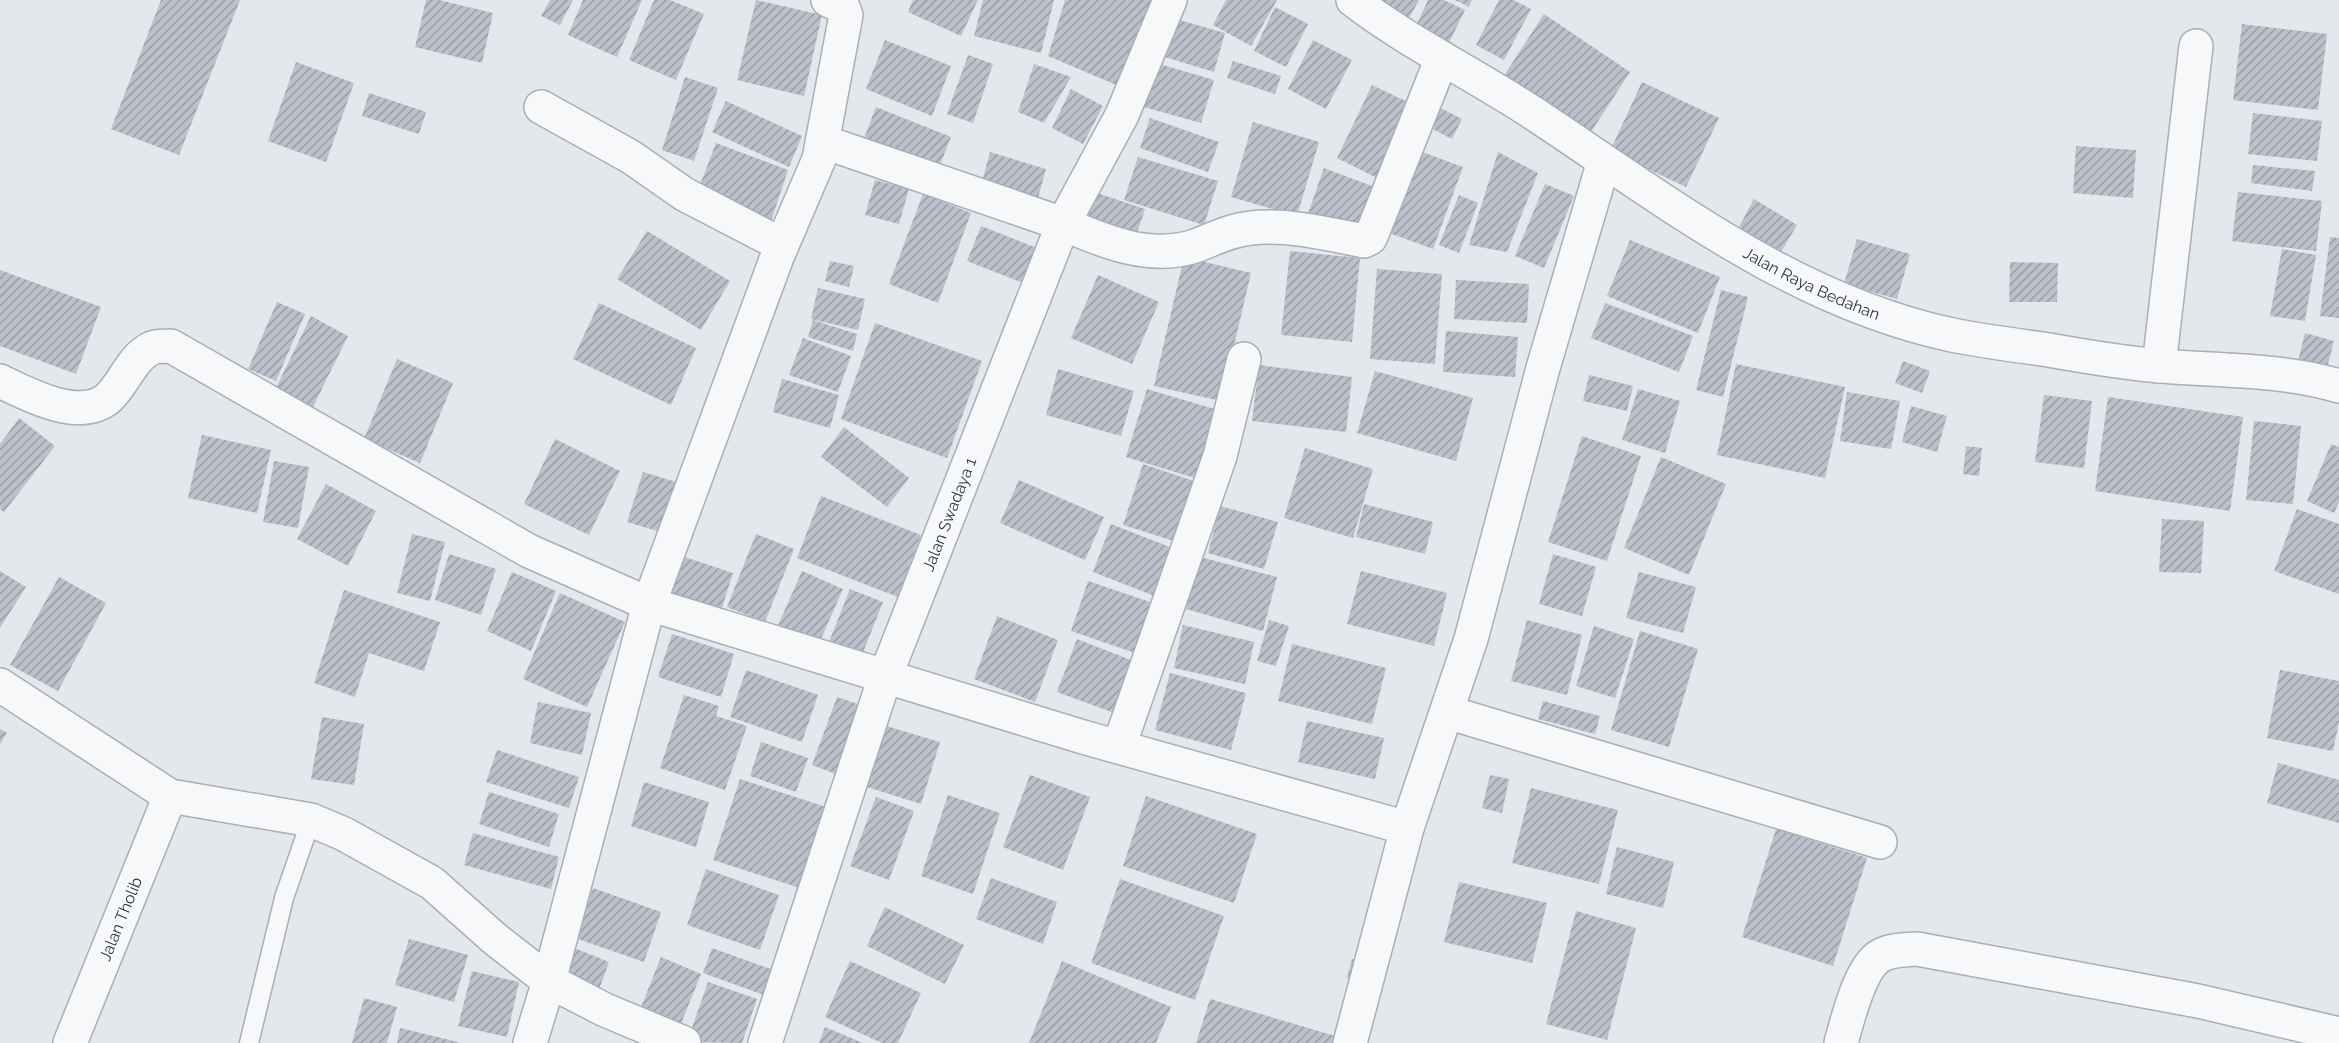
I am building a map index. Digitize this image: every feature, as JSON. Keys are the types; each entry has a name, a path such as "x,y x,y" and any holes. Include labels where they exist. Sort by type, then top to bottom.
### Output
{"street":[{"path":"530,1043 549,981 649,604 782,245 824,142 846,15 843,7 828,0"},
{"name":"Jalan Swadaya 1","path":"765,1043 885,677 1063,224 1122,115 1170,0"},
{"name":"Jalan Raya Bedahan","path":"1353,0 1384,24 1530,111 1676,211 1815,290 1884,317 1952,335 2159,366 2241,370 2315,379 2339,386"},
{"path":"2159,366 2196,46"},
{"path":"824,142 1112,243 1135,249 1168,252 1195,246 1214,236 1251,228 1315,232 1364,241 1370,238 1374,229 1442,58"},
{"path":"541,106 631,157 684,194 782,245"},
{"path":"1350,1043 1407,828 1471,639 1543,368 1604,161"},
{"path":"0,381 44,402 81,408 105,400 135,363 152,348 171,346 529,551 649,604 885,677 1407,828"},
{"path":"1119,746 1220,456 1244,358"},
{"path":"0,685 170,796 311,820 344,834 432,883 495,939 549,981 605,1010 684,1043"},
{"path":"1447,712 1880,842"},
{"name":"Jalan Tholib","path":"70,1043 170,796"},
{"path":"1841,1043 1856,991 1876,958 1894,950 1917,950 2198,1001 2339,1034"}],"lane":[{"path":"249,1043 284,898 311,820"}],"building":[{"path":"161,0 240,0 179,155 111,129"},
{"path":"426,0 439,0 493,13 482,63 415,47"},
{"path":"550,0 573,0 560,25 541,16"},
{"path":"583,0 642,0 617,57 568,35"},
{"path":"654,0 670,0 704,14 676,80 629,60"},
{"path":"756,0 822,15 804,96 737,80"},
{"path":"913,0 978,0 961,36 908,12"},
{"path":"983,0 1054,0 1041,53 974,36"},
{"path":"1065,0 1156,0 1128,90 1048,56"},
{"path":"1226,0 1277,0 1251,46 1213,25"},
{"path":"1361,0 1419,0 1405,25"},
{"path":"1428,0 1444,0 1465,10 1445,51 1412,35"},
{"path":"1455,0 1472,0 1469,7"},
{"path":"1499,0 1513,0 1531,9 1504,60 1476,45"},
{"path":"1275,7 1308,24 1286,67 1254,51"},
{"path":"1544,14 1630,72 1587,138 1501,80"},
{"path":"1176,19 1225,33 1214,72 1165,57"},
{"path":"2242,24 2327,34 2318,110 2233,100"},
{"path":"885,40 951,66 932,116 866,89"},
{"path":"1313,40 1352,60 1326,109 1288,89"},
{"path":"968,55 993,64 973,123 947,114"},
{"path":"1233,61 1281,76 1275,94 1227,78"},
{"path":"296,62 354,83 326,162 268,141"},
{"path":"1156,63 1214,80 1201,123 1144,107"},
{"path":"1034,64 1071,77 1044,123 1018,112"},
{"path":"685,77 718,88 694,161 662,150"},
{"path":"1642,82 1719,118 1686,187 1610,151"},
{"path":"1372,85 1416,106 1381,180 1337,158"},
{"path":"1071,89 1103,106 1083,144 1052,128"},
{"path":"369,93 426,112 419,134 362,116"},
{"path":"726,101 802,136 789,167 712,132"},
{"path":"1431,103 1462,119 1452,139 1421,123"},
{"path":"876,107 951,137 938,170 863,141"},
{"path":"2253,113 2322,121 2317,161 2248,154"},
{"path":"1150,118 1219,142 1208,172 1140,148"},
{"path":"1253,122 1319,142 1297,216 1231,197"},
{"path":"716,143 788,170 768,230 695,198"},
{"path":"2076,146 2136,150 2133,198 2073,193"},
{"path":"1414,149 1463,167 1433,249 1384,231"},
{"path":"990,152 1046,169 1036,205 980,189"},
{"path":"1498,152 1538,173 1507,252 1469,245"},
{"path":"1138,157 1218,181 1204,225 1124,200"},
{"path":"2253,165 2315,171 2312,191 2251,183"},
{"path":"1324,168 1380,189 1361,241 1306,219"},
{"path":"875,180 909,189 899,224 865,215"},
{"path":"1545,184 1574,196 1544,268 1515,256"},
{"path":"1091,191 1145,209 1132,248 1078,230"},
{"path":"2238,192 2322,201 2316,251 2232,241"},
{"path":"923,194 971,213 938,303 889,284"},
{"path":"1459,195 1478,203 1459,253 1439,245"},
{"path":"1754,199 1797,225 1781,252 1739,227"},
{"path":"981,226 1037,248 1023,283 967,261"},
{"path":"647,231 730,281 701,330 617,279"},
{"path":"2330,237 2339,238 2339,318 2320,316"},
{"path":"1857,239 1910,254 1897,299 1844,284"},
{"path":"1630,240 1720,277 1698,333 1607,296"},
{"path":"2282,249 2316,255 2305,321 2270,316"},
{"path":"1290,251 1360,258 1352,342 1281,335"},
{"path":"1184,257 1251,273 1221,401 1154,386"},
{"path":"830,261 854,266 849,287 825,281"},
{"path":"2010,262 2058,263 2057,302 2009,302"},
{"path":"1377,269 1442,274 1435,364 1370,359"},
{"path":"0,270 101,307 76,374 0,346"},
{"path":"1098,275 1159,302 1132,364 1071,338"},
{"path":"1456,280 1529,284 1527,323 1454,319"},
{"path":"818,288 865,299 858,330 811,319"},
{"path":"1721,290 1748,297 1723,397 1696,390"},
{"path":"277,302 305,314 276,381 248,369"},
{"path":"599,303 696,348 671,405 573,359"},
{"path":"1605,303 1693,336 1679,372 1591,338"},
{"path":"311,316 348,336 309,415 272,396"},
{"path":"813,320 857,334 853,351 808,337"},
{"path":"875,323 982,361 947,458 841,419"},
{"path":"1446,331 1518,337 1515,377 1443,372"},
{"path":"2305,333 2334,341 2327,368 2298,361"},
{"path":"803,338 851,356 838,392 789,375"},
{"path":"397,359 453,383 420,463 364,439"},
{"path":"1903,361 1930,371 1922,393 1895,383"},
{"path":"1736,364 1845,387 1825,478 1717,455"},
{"path":"1259,365 1352,377 1346,432 1252,421"},
{"path":"1058,369 1134,391 1121,436 1046,415"},
{"path":"1375,371 1473,398 1456,461 1357,433"},
{"path":"1589,375 1633,386 1627,411 1583,401"},
{"path":"782,379 839,395 830,428 773,412"},
{"path":"1147,389 1221,411 1201,480 1126,457"},
{"path":"1638,389 1680,401 1665,453 1622,440"},
{"path":"1847,392 1900,401 1891,449 1840,441"},
{"path":"2044,395 2092,401 2084,468 2035,462"},
{"path":"2108,397 2243,417 2230,511 2095,491"},
{"path":"1911,406 1947,416 1937,452 1902,442"},
{"path":"19,418 55,446 4,512 0,509 0,444"},
{"path":"2254,421 2301,426 2293,504 2246,500"},
{"path":"844,427 909,478 887,507 821,457"},
{"path":"202,435 271,450 257,513 188,498"},
{"path":"1582,436 1641,456 1607,561 1548,542"},
{"path":"555,439 620,471 589,535 524,504"},
{"path":"2331,444 2339,447 2339,502 2334,513 2307,501"},
{"path":"1966,446 1982,448 1979,476 1963,474"},
{"path":"1305,448 1373,469 1353,538 1284,518"},
{"path":"1661,457 1726,484 1689,575 1624,548"},
{"path":"274,461 309,467 298,528 263,522"},
{"path":"1143,464 1197,482 1177,542 1123,525"},
{"path":"643,472 686,485 671,535 627,522"},
{"path":"1019,480 1104,517 1085,560 1000,523"},
{"path":"326,484 376,511 348,566 297,539"},
{"path":"821,496 921,535 898,597 797,558"},
{"path":"1364,504 1433,522 1425,554 1356,537"},
{"path":"1220,506 1278,522 1264,569 1208,553"},
{"path":"2297,509 2339,524 2339,594 2274,571"},
{"path":"2162,519 2204,521 2201,573 2159,572"},
{"path":"1111,524 1175,549 1157,597 1093,572"},
{"path":"412,534 445,542 430,601 397,593"},
{"path":"756,534 794,549 765,622 727,607"},
{"path":"673,553 733,573 721,611 661,591"},
{"path":"449,554 496,569 481,615 435,600"},
{"path":"1553,554 1596,567 1582,616 1539,604"},
{"path":"1200,557 1277,577 1263,631 1186,609"},
{"path":"0,571 26,587 0,628"},
{"path":"802,571 843,589 817,648 776,630"},
{"path":"1361,571 1447,593 1434,646 1347,624"},
{"path":"512,572 556,591 531,651 487,631"},
{"path":"1639,572 1696,587 1683,633 1626,618"},
{"path":"59,577 106,603 58,691 10,665"},
{"path":"1088,581 1153,603 1135,653 1071,631"},
{"path":"850,589 883,602 860,660 827,647"},
{"path":"344,590 440,622 424,671 369,653 355,697 314,683"},
{"path":"560,593 625,622 587,707 523,679"},
{"path":"997,616 1058,640 1035,702 974,679"},
{"path":"1269,620 1289,626 1276,666 1257,661"},
{"path":"1527,620 1582,635 1567,695 1511,681"},
{"path":"1183,625 1254,642 1245,684 1174,668"},
{"path":"1594,626 1634,639 1615,698 1576,686"},
{"path":"1640,631 1698,649 1669,747 1611,730"},
{"path":"672,634 734,654 721,697 658,677"},
{"path":"1077,639 1136,662 1117,714 1057,692"},
{"path":"1292,644 1386,668 1372,724 1278,701"},
{"path":"746,670 818,695 802,742 730,717"},
{"path":"2280,670 2339,681 2339,722 2333,751 2267,738"},
{"path":"1170,673 1246,693 1231,750 1155,730"},
{"path":"684,695 719,706 716,716 747,726 725,790 660,768"},
{"path":"837,697 870,708 844,777 812,765"},
{"path":"1543,701 1600,716 1595,734 1538,719"},
{"path":"538,702 591,713 582,755 530,743"},
{"path":"322,717 364,724 354,785 311,779"},
{"path":"1307,721 1384,738 1375,779 1298,762"},
{"path":"883,725 940,742 921,804 864,786"},
{"path":"0,729 7,733 0,744"},
{"path":"761,742 808,758 796,792 750,776"},
{"path":"497,750 579,777 569,808 486,782"},
{"path":"2278,763 2339,780 2339,823 2267,803"},
{"path":"1030,775 1090,797 1063,870 1003,847"},
{"path":"1490,775 1509,779 1502,813 1482,808"},
{"path":"740,779 829,808 803,889 713,860"},
{"path":"644,782 709,802 696,847 631,826"},
{"path":"1531,788 1618,810 1599,884 1512,863"},
{"path":"489,792 559,814 549,847 479,824"},
{"path":"948,795 1000,813 973,894 921,876"},
{"path":"1146,796 1257,834 1234,903 1123,866"},
{"path":"876,797 914,811 889,880 850,866"},
{"path":"1776,829 1867,858 1833,966 1742,937"},
{"path":"473,833 559,857 551,889 464,865"},
{"path":"1617,847 1674,862 1663,908 1606,894"},
{"path":"706,869 779,895 760,950 687,925"},
{"path":"991,878 1057,902 1043,944 976,919"},
{"path":"1120,879 1224,916 1195,1000 1091,963"},
{"path":"1459,882 1547,903 1532,963 1444,942"},
{"path":"593,888 661,912 644,962 575,938"},
{"path":"885,907 964,945 945,984 867,946"},
{"path":"1576,911 1636,928 1607,1040 1546,1024"},
{"path":"409,939 468,955 454,1002 395,985"},
{"path":"572,947 609,962 597,995 559,981"},
{"path":"712,948 784,974 775,999 703,973"},
{"path":"661,957 701,974 676,1036 636,1020"},
{"path":"1352,959 1369,963 1364,982 1347,978"},
{"path":"850,961 921,993 898,1043 882,1043 825,1017"},
{"path":"1062,961 1171,1007 1156,1043 1029,1043"},
{"path":"472,971 519,982 507,1037 458,1026"},
{"path":"708,982 757,999 742,1043 687,1042"},
{"path":"364,998 397,1007 387,1043 352,1043"},
{"path":"1210,999 1335,1036 1333,1043 1196,1043"},
{"path":"825,1027 863,1043 819,1043"},
{"path":"400,1028 458,1042 458,1043 397,1043"}]}
